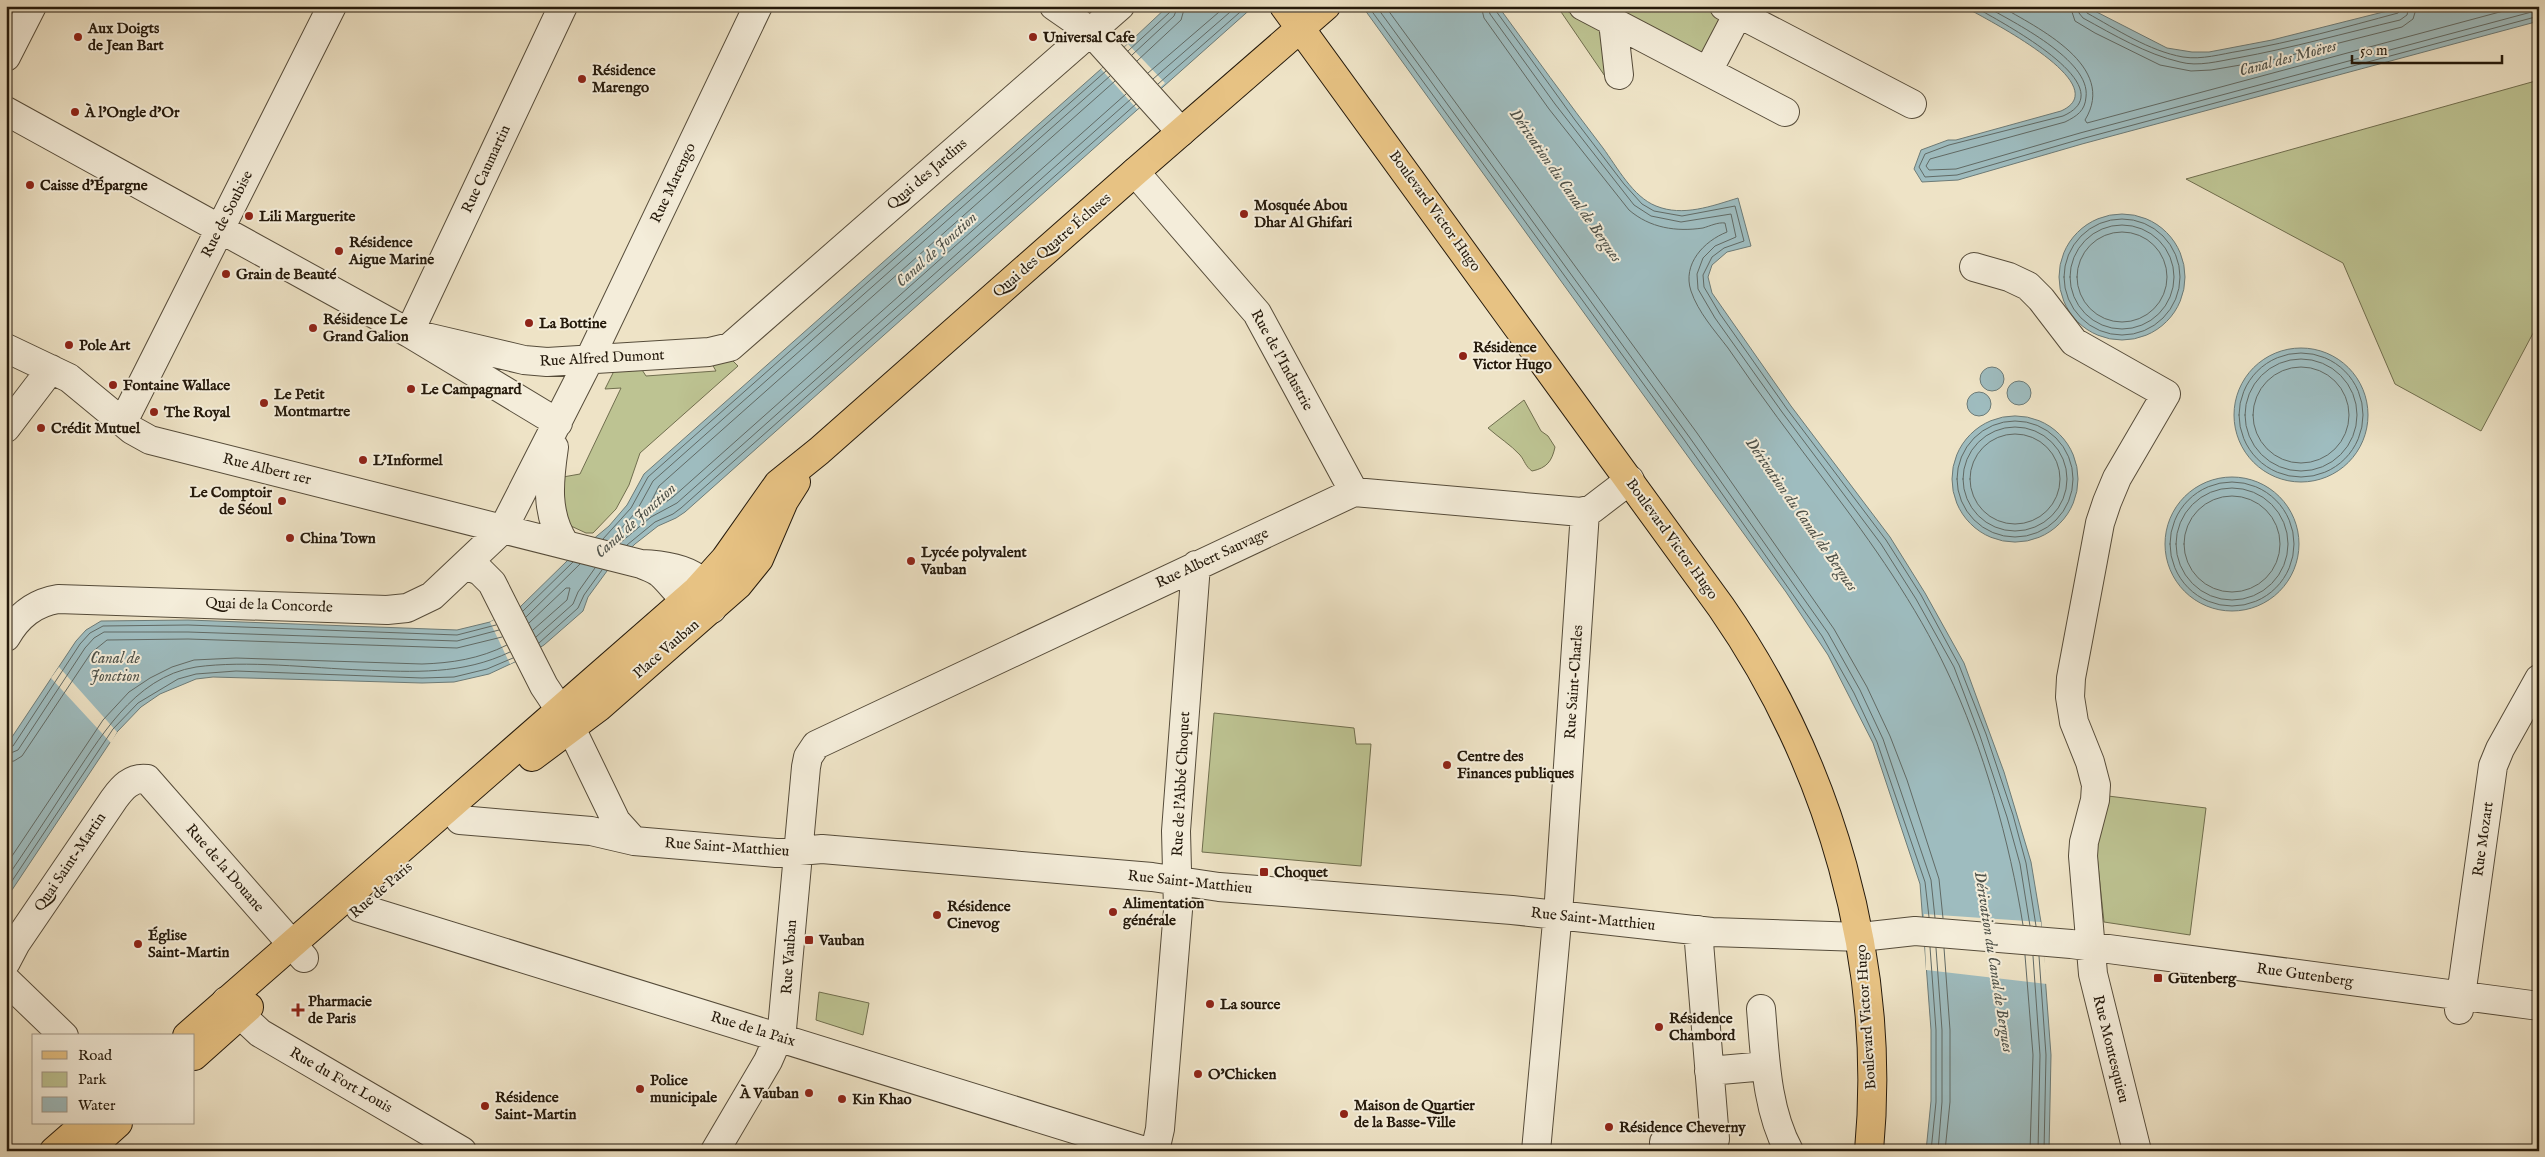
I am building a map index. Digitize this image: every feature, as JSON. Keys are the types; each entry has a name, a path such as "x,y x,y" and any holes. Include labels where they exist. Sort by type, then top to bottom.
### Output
{"main road":[{"name":"Boulevard Victor Hugo","path":"1284,6 1734,625 1769,682 1790,723 1823,804 1854,905 1861,936 1869,1008 1872,1094 1869,1151"},
{"name":"Quai des Quatre Écluses","path":"778,484 819,451 1135,172 1172,123 1301,28 1326,6"},
{"name":"Place Vauban","path":"700,598 754,567 784,501 819,451"},
{"name":"Place Vauban","path":"565,719 600,707 700,598 778,484"},
{"name":"Rue de Paris","path":"298,951 360,908 544,747 565,719"},
{"name":"Rue de Paris","path":"195,1055 233,1008 565,719"},
{"name":"Rue de Paris","path":"190,1034 233,1008"},
{"path":"58,1150 85,1124"},
{"path":"87,1151 117,1124"}],"street":[{"path":"6,57 32,6"},
{"name":"Rue de Soubise","path":"123,422 332,6"},
{"name":"Rue Caumartin","path":"409,332 563,6"},
{"name":"Rue Marengo","path":"558,423 758,6"},
{"path":"1054,6 1101,22 1172,123"},
{"path":"1708,72 1735,9 1912,104"},
{"path":"1594,11 1784,112"},
{"path":"1594,11 1619,75"},
{"name":"Quai des Jardins","path":"736,342 1101,22"},
{"name":"Rue Alfred Dumont","path":"6,111 409,332 558,423"},
{"name":"Rue de l'Industrie","path":"1135,172 1257,313 1354,492"},
{"name":"Rue Montesquieu","path":"1974,266 2009,277 2028,286 2041,299 2074,342 2166,394 2117,478 2104,508 2071,678 2071,709 2074,722 2094,774 2097,791 2086,827 2083,856 2082,953 2097,996 2137,1151"},
{"name":"Rue Alfred Dumont","path":"409,332 524,360 547,362 717,351 736,342"},
{"name":"Rue Albert 1er","path":"6,348 75,382 123,422 150,440 641,564 700,598"},
{"path":"6,428 51,369"},
{"path":"558,423 549,487 553,523 565,544"},
{"name":"Quai de la Concorde","path":"9,626 39,604 62,598 397,609 417,604 432,596 503,529 558,423"},
{"path":"1585,512 1630,480"},
{"name":"Rue Albert Sauvage","path":"812,748 830,737 1354,492 1585,512"},
{"name":"Rue Saint-Charles","path":"1536,1151 1557,914 1585,512"},
{"name":"Rue de l'Abbé Choquet","path":"1155,1151 1160,1129 1176,940 1178,881 1176,832 1196,565"},
{"path":"465,566 484,573 500,596 536,671 565,719 616,821 634,841"},
{"name":"Rue Mozart","path":"2461,1003 2493,766 2539,679"},
{"name":"Rue Vauban","path":"715,1151 766,1066 780,1037 784,1017 806,767 812,748"},
{"name":"Rue de la Douane","path":"147,778 298,951"},
{"name":"Quai Saint-Martin","path":"6,962 16,943 114,799 129,783 136,779 147,778"},
{"name":"Rue Saint-Matthieu","path":"460,820 592,831 634,841 776,853 822,849 1178,881 1219,887 1557,914 1698,930 1903,939"},
{"name":"Rue de la Paix","path":"360,908 1145,1151"},
{"path":"1665,1151 1664,1142 1701,1145 1715,1139 1698,930"},
{"name":"Rue Gutenberg","path":"1903,939 2082,953 2162,969 2461,1003 2539,1006"},
{"path":"6,980 62,1034"},
{"name":"Rue Gutenberg","path":"2461,1003 2539,1021"},
{"name":"Rue du Fort Louis","path":"233,1008 260,1033 462,1151"},
{"path":"1761,1009 1766,1066 1778,1122 1790,1151"},
{"path":"1710,1071 1766,1066"}],"green space":[{"path":"1557,6 1605,31 1611,85"},
{"path":"1616,6 1708,6 1729,17 1706,60 1617,13"},
{"path":"2539,80 2539,322 2481,431 2395,384 2343,263 2186,179"},
{"path":"727,355 738,366 640,453 629,485 616,509 593,533 586,533 571,526 563,514 563,477 580,474 621,388 605,389 614,371 637,362 646,376 716,371 708,357"},
{"path":"1524,400 1541,431 1548,436 1555,447 1548,463 1532,471 1516,451 1488,428"},
{"path":"1214,713 1354,728 1356,744 1371,744 1361,866 1202,852"},
{"path":"2108,796 2206,808 2190,935 2104,922 2095,837"},
{"path":"819,992 869,1003 863,1035 816,1020"}],"water":[{"name":"Canal de Jonction","path":"1168,6 1254,6 685,512 658,526 635,544 607,571 588,597 583,611 544,645 519,660 489,674 454,682 422,683 213,677 196,679 160,694 141,707 117,732 6,899 6,746 76,641 86,630 101,621 188,620 457,630 490,622 520,607 568,560 609,526 627,505 644,474 1101,69"},
{"name":"Dérivation du Canal de Bergues","path":"1362,6 1498,6 1626,181 1640,196 1656,206 1677,211 1697,209 1738,198 1751,246 1727,252 1712,265 1708,277 1712,293 1791,406 1890,537 1925,593 1964,663 2004,772 2031,862 2041,922 2051,1055 2049,1151 1926,1151 1931,1101 1931,1030 1920,884 1873,743 1828,655 1786,592"},
{"name":"Canal des Moëres","path":"1963,6 2085,6 2167,48 2192,52 2209,52 2272,40 2407,6 2539,6 2539,21 2082,144 1958,180 1922,182 1914,169 1921,150 1948,140 1956,140 2061,111 2074,99 2073,85 2060,69 2041,53 2018,37"},
{"path":"2122,214 2146,218 2167,232 2181,253 2185,277 2181,301 2167,322 2146,336 2122,340 2098,336 2077,322 2063,301 2059,277 2063,253 2077,232 2098,218"},
{"path":"2301,348 2327,353 2349,367 2363,389 2368,415 2363,441 2349,463 2327,477 2301,482 2275,477 2253,463 2239,441 2234,415 2239,389 2253,367 2275,353"},
{"path":"1992,367 1997,368 2003,374 2003,384 1997,390 1992,391 1987,390 1981,384 1980,379 1981,374 1987,368"},
{"path":"2019,381 2024,382 2030,388 2030,398 2024,404 2019,405 2014,404 2008,398 2007,393 2008,388 2014,382"},
{"path":"1979,392 1984,393 1990,399 1990,409 1984,415 1979,416 1974,415 1968,409 1967,404 1968,399 1974,393"},
{"path":"2015,416 2039,420 2060,434 2074,455 2078,479 2074,503 2060,524 2039,538 2015,542 1991,538 1970,524 1956,503 1952,479 1956,455 1970,434 1991,420"},
{"path":"2232,477 2258,482 2280,496 2294,518 2299,544 2294,570 2280,592 2258,606 2232,611 2206,606 2184,592 2170,570 2165,544 2170,518 2184,496 2206,482"}],"pier":[{"path":"1128,44 1165,83 1137,109 1101,69"},
{"path":"520,607 540,648 510,664 490,622"},
{"path":"59,667 117,732 111,743 51,678"},
{"path":"1924,914 2041,922 2047,984 1926,970"}],"place":[{"name":"Aux Doigts de Jean Bart","path":"78,37"},
{"name":"Universal Cafe","path":"1033,37"},
{"name":"Résidence Marengo","path":"582,79"},
{"name":"À l'Ongle d'Or","path":"75,112"},
{"name":"Caisse d'Épargne","path":"30,185"},
{"name":"Mosquée Abou Dhar Al Ghifari","path":"1244,214"},
{"name":"Lili Marguerite","path":"249,216"},
{"name":"Résidence Aigue Marine","path":"339,251"},
{"name":"Grain de Beauté","path":"226,274"},
{"name":"La Bottine","path":"529,323"},
{"name":"Résidence Le Grand Galion","path":"313,328"},
{"name":"Pole Art","path":"69,345"},
{"name":"Résidence Victor Hugo","path":"1463,356"},
{"name":"Fontaine Wallace","path":"113,385"},
{"name":"Le Campagnard","path":"411,389"},
{"name":"Le Petit Montmartre","path":"264,403"},
{"name":"The Royal","path":"154,412"},
{"name":"Crédit Mutuel","path":"41,428"},
{"name":"L'Informel","path":"363,460"},
{"name":"Le Comptoir de Séoul","path":"282,501"},
{"name":"China Town","path":"290,538"},
{"name":"Lycée polyvalent Vauban","path":"911,561"},
{"name":"Centre des Finances publiques","path":"1447,765"},
{"name":"Choquet","path":"1264,872"},
{"name":"Alimentation générale","path":"1113,912"},
{"name":"Résidence Cinevog","path":"937,915"},
{"name":"Vauban","path":"809,940"},
{"name":"Église Saint-Martin","path":"138,944"},
{"name":"Gutenberg","path":"2158,978"},
{"name":"La source","path":"1210,1004"},
{"name":"Pharmacie de Paris","path":"298,1010"},
{"name":"Résidence Chambord","path":"1659,1027"},
{"name":"O'Chicken","path":"1198,1074"},
{"name":"Police municipale","path":"640,1089"},
{"name":"À Vauban","path":"809,1093"},
{"name":"Kin Khao","path":"842,1099"},
{"name":"Résidence Saint-Martin","path":"485,1106"},
{"name":"Maison de Quartier de la Basse-Ville","path":"1344,1114"},
{"name":"Résidence Cheverny","path":"1609,1127"}]}
